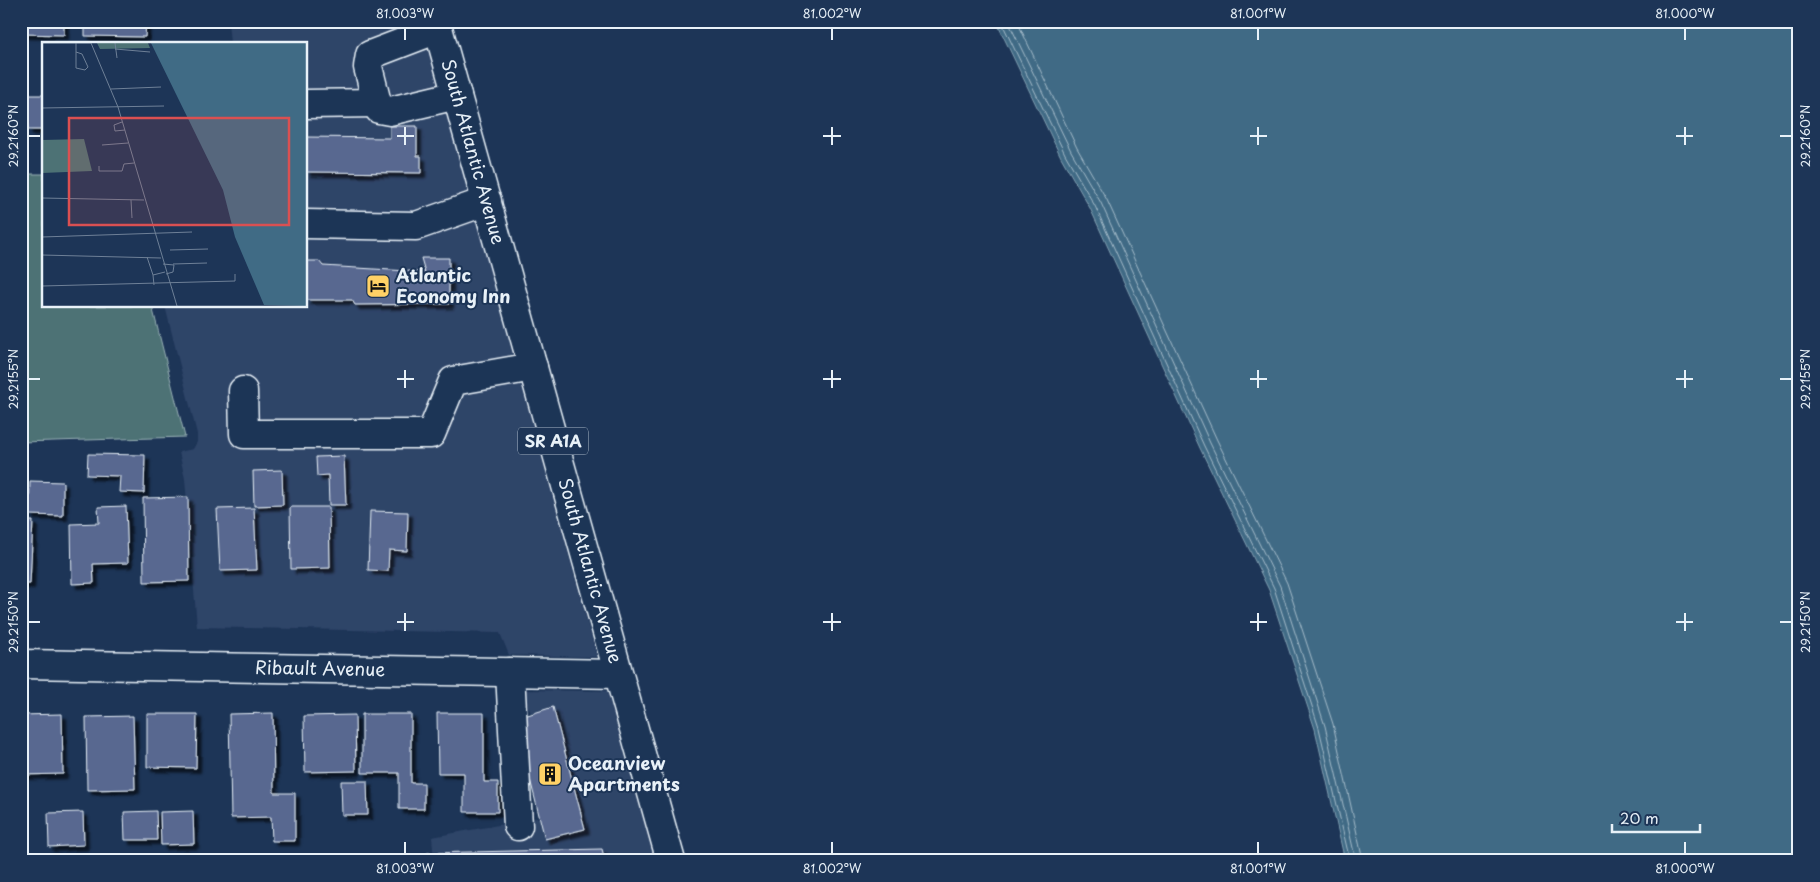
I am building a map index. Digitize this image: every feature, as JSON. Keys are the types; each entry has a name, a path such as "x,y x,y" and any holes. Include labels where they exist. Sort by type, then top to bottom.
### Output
{"main road":[{"name":"South Atlantic Avenue","path":"437,25 671,861"},
{"path":"437,25 370,55 368,67 377,103 379,109 390,111 457,95"},
{"path":"308,104 377,103"},
{"path":"308,224 416,226 486,201"},
{"path":"243,391 244,434 431,434 453,381 533,366"},
{"name":"Ribault Avenue","path":"21,664 618,674"},
{"path":"510,672 518,826"}],"shaded area":[{"path":"228,21 421,21 597,657 509,655 500,633 197,627 185,479 179,452 193,449 197,442 197,434 166,308 308,308 308,42 230,42"},
{"path":"522,690 607,691 655,861 434,861 432,837 569,812"}],"green space":[{"path":"21,174 42,174 42,308 153,308 185,437 21,442"}],"water":[{"path":"996,21 1799,21 1799,861 1345,861 1315,729 1269,590 1200,448 1090,208 1061,157"}],"building":[{"path":"21,21 64,21 64,35 21,34"},
{"path":"85,21 146,21 145,37 85,36"},
{"path":"26,95 42,95 42,130 28,130"},
{"path":"390,126 417,126 417,156 421,156 421,173 308,172 308,137 390,138"},
{"name":"Atlantic Economy Inn","path":"421,258 449,258 449,304 355,305 352,300 308,300 308,261 319,261 323,266 425,272"},
{"path":"88,454 145,455 144,493 119,492 120,476 87,475"},
{"path":"344,456 346,505 329,505 328,475 317,476 316,457"},
{"path":"282,470 283,505 254,506 253,471"},
{"path":"30,481 63,482 63,516 29,515"},
{"path":"188,497 189,581 144,582 143,498"},
{"path":"126,506 128,563 93,564 94,583 72,584 71,524 99,523 98,507"},
{"path":"290,507 329,507 330,568 291,569"},
{"path":"254,508 257,570 220,571 217,509"},
{"path":"370,511 408,512 407,551 389,550 388,571 368,570"},
{"path":"21,521 33,521 30,584 21,584"},
{"name":"Oceanview Apartments","path":"553,707 585,829 545,839 515,719"},
{"path":"273,713 274,793 295,793 295,841 272,841 271,817 231,818 229,714"},
{"path":"437,713 484,713 484,782 498,782 498,812 464,812 464,773 438,773"},
{"path":"62,714 63,774 21,775 21,715"},
{"path":"147,714 197,714 196,768 147,767"},
{"path":"362,714 411,714 411,783 424,783 424,809 399,809 399,773 362,773"},
{"path":"355,715 356,771 305,772 304,716"},
{"path":"133,716 135,789 87,790 86,717"},
{"path":"341,781 367,781 368,815 342,815"},
{"path":"156,811 157,840 125,840 124,812"},
{"path":"193,811 194,844 161,845 160,812"},
{"path":"83,812 84,845 49,847 48,813"},
{"path":"602,849 605,861 427,861 427,853"}],"place":[{"name":"Atlantic Economy Inn","path":"378,286"},
{"name":"Oceanview Apartments","path":"550,774"}]}
